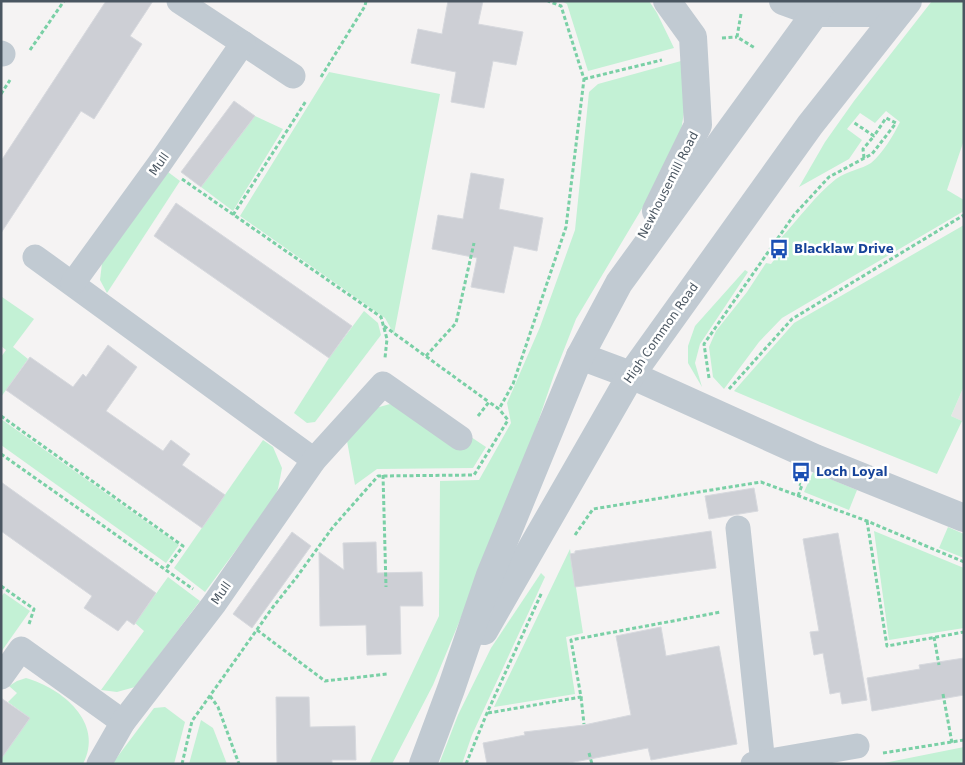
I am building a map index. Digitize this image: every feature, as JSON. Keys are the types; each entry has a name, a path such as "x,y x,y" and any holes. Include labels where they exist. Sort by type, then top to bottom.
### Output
{"street":[{"path":"179,1 294,76"},
{"name":"Newhousemill Road","path":"619,284 698,125 693,37 667,1"},
{"path":"783,1 820,7 903,7"},
{"name":"High Common Road","path":"423,764 490,575 580,356 619,284 820,7"},
{"name":"High Common Road","path":"451,689 631,375 810,125 903,7"},
{"name":"Mull","path":"73,283 160,163 243,43"},
{"path":"35,257 314,460"},
{"path":"580,356 631,375 815,458 964,518"},
{"path":"383,384 460,438"},
{"name":"Mull","path":"99,764 123,722 214,604 314,460 383,384"},
{"path":"738,528 759,763 857,746"},
{"path":"1,678 21,649 123,722"}],"path":[{"path":"28,53 64,1"},
{"path":"319,81 365,6 366,1"},
{"path":"499,409 513,384 566,227 584,79 561,6 548,1"},
{"path":"737,37 741,14"},
{"path":"718,39 737,37 758,50"},
{"path":"584,79 662,60"},
{"path":"1,94 12,77"},
{"path":"234,215 308,97"},
{"path":"710,382 704,344 794,215 829,177 872,154 896,123 886,118 863,150 864,158"},
{"path":"853,122 874,136"},
{"path":"160,163 381,316 387,339 383,384"},
{"path":"723,396 792,319 964,215"},
{"path":"426,356 456,323 474,243"},
{"path":"182,764 192,721 333,528 378,476 474,475 508,420 499,409 383,326"},
{"path":"460,438 489,402"},
{"path":"1,416 183,546 165,570"},
{"path":"1,454 214,604"},
{"path":"383,475 386,587"},
{"path":"571,542 593,509 761,482 866,521 964,562"},
{"path":"866,521 887,646 964,632"},
{"path":"2,588 34,608 21,649"},
{"path":"466,764 487,713 543,591"},
{"path":"584,724 572,640 746,608"},
{"path":"257,630 326,681 386,674"},
{"path":"934,637 938,665"},
{"path":"944,694 952,742"},
{"path":"210,696 218,707 239,764"},
{"path":"487,713 581,696"},
{"path":"857,746 872,754 964,740"},
{"path":"589,753 592,764"}],"shaded area":[{"path":"964,386 964,422 951,416"}],"green space":[{"path":"561,1 649,1 674,48 588,71 567,4"},
{"path":"932,1 964,1 964,140 947,190 964,200 964,211 782,318 759,342 724,389 713,377 709,347 716,331 747,292 766,263 771,264 786,244 781,238 814,200 836,179 871,163 887,144 900,122 886,111 875,123 860,113 847,129 862,140 849,159 799,187 825,142 854,101"},
{"path":"681,61 686,99 680,138 650,195 576,319 554,375 527,454 433,685 392,764 369,764 439,616 440,481 479,480 511,423 507,403 540,327 575,230 589,92 598,84"},
{"path":"329,72 440,94 394,334 385,318 240,216"},
{"path":"255,116 283,129 233,211 201,187"},
{"path":"168,172 180,181 107,293 100,280 102,263"},
{"path":"964,225 964,386 951,416 962,421 937,474 734,391 794,323"},
{"path":"745,270 748,272 700,344 695,363 702,387 688,363 688,346 695,326"},
{"path":"2,297 34,319 13,347 28,359 1,397 1,357 6,350 1,346"},
{"path":"364,311 378,323 381,335 315,422 307,423 294,413 329,358"},
{"path":"390,404 471,437 486,447 473,468 377,469 355,485 347,441 372,409"},
{"path":"1,419 179,545 166,563 1,445"},
{"path":"263,440 273,447 282,468 278,489 273,500 205,592 174,568"},
{"path":"813,472 857,490 849,510 804,492"},
{"path":"948,527 964,534 964,558 939,548"},
{"path":"874,531 964,568 964,628 889,640"},
{"path":"570,549 583,633 566,637 575,694 494,707"},
{"path":"541,573 545,577 472,735 462,764 439,764 458,715 491,648"},
{"path":"168,577 200,601 135,687 117,692 101,690 144,631 135,623"},
{"path":"4,593 30,611 1,652 1,597"},
{"path":"26,678 40,683 66,699 84,721 88,735 88,749 83,764 1,764 1,747 7,750 30,718 8,702 17,693 9,686"},
{"path":"165,707 185,722 174,764 112,764 154,708"},
{"path":"201,720 213,728 227,764 189,764"},
{"path":"964,747 964,764 879,764"}],"building":[{"path":"106,1 153,1 130,36 142,44 94,119 81,111 1,233 1,161"},
{"path":"448,1 483,1 478,24 523,32 516,65 493,61 484,108 451,102 456,72 411,63 418,29 442,34"},
{"path":"234,101 255,116 201,187 181,172"},
{"path":"471,173 504,179 499,209 543,218 537,251 514,246 504,293 471,287 477,258 432,249 438,215 463,219"},
{"path":"176,203 352,326 329,358 154,236"},
{"path":"108,345 137,367 106,411 163,451 171,440 190,454 182,465 225,495 202,528 6,390 30,357 73,387 83,374 86,377"},
{"path":"1,482 156,593 134,625 127,620 118,631 84,608 92,596 1,531"},
{"path":"754,488 758,511 709,519 705,496"},
{"path":"711,531 716,568 575,587 570,554 575,553 575,551"},
{"path":"292,532 311,546 252,628 233,614"},
{"path":"838,533 867,700 842,704 840,692 830,694 823,653 814,655 810,632 819,631 803,539"},
{"path":"376,542 377,573 422,572 423,606 400,606 401,654 367,655 366,625 320,626 319,552 344,570 343,543"},
{"path":"661,627 666,656 719,646 737,744 651,760 648,748 564,764 487,764 483,743 525,735 524,732 584,725 631,715 616,636"},
{"path":"964,658 964,695 872,711 867,678 920,669 919,665"},
{"path":"276,697 309,697 310,727 355,726 356,760 332,760 332,764 277,764"},
{"path":"1,698 30,718 1,759"}],"place":[{"name":"Blacklaw Drive","path":"779,249"},
{"name":"Loch Loyal","path":"801,472"}]}
